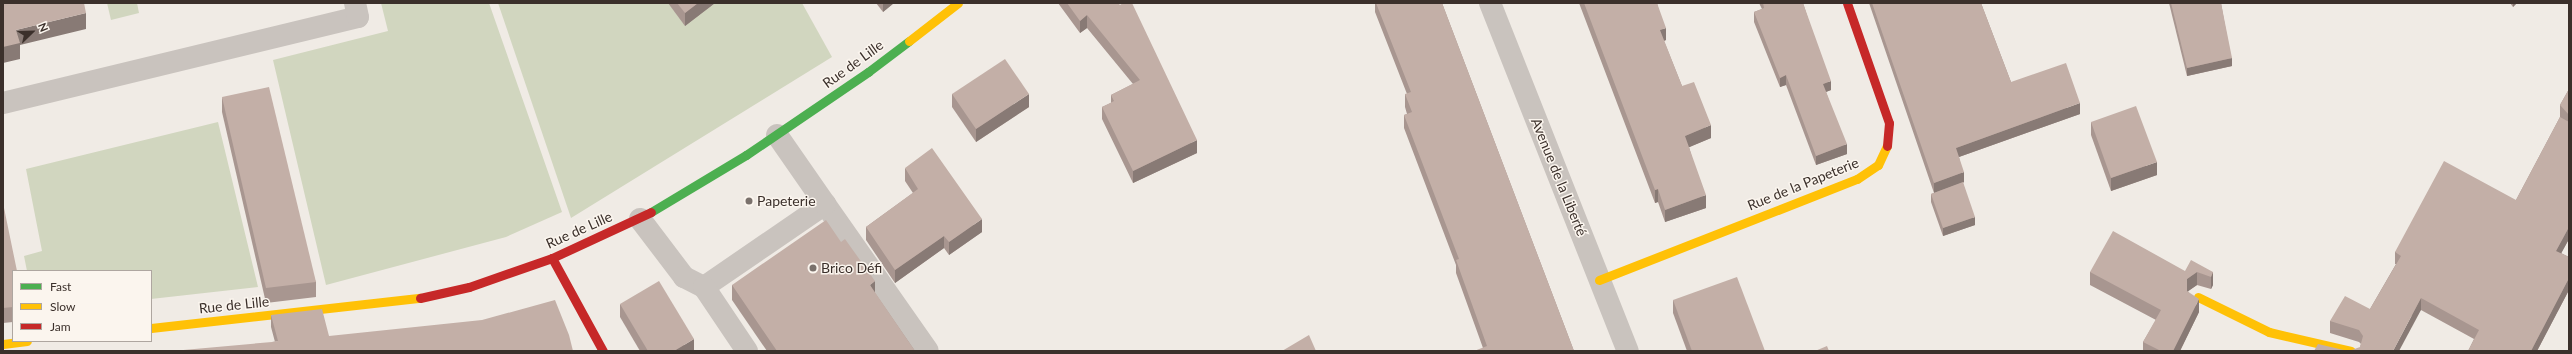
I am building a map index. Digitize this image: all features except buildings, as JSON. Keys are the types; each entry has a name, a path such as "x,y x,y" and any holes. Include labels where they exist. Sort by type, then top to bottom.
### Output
{"street":[{"path":"3,104 358,17 355,3"},
{"name":"Rue de Lille","path":"152,328 417,299 475,285 552,258 640,218 777,135 868,72 958,3"},
{"name":"Avenue de la Liberté","path":"1490,3 1628,351"},
{"name":"Rue de la Papeterie","path":"1599,280 1857,179 1878,165 1886,152 1889,123 1847,3"},
{"path":"777,135 928,351"},
{"path":"704,287 825,204"},
{"path":"640,218 684,277 704,287 747,351"},
{"path":"552,258 603,351"},
{"path":"2198,297 2269,332 2351,351"},
{"path":"3,344 19,342"}],"green space":[{"path":"107,3 137,3 139,13 111,20"},
{"path":"381,3 489,3 562,212 506,237 326,285 273,60 388,31"},
{"path":"498,3 802,3 832,57 571,218"},
{"path":"218,122 258,287 152,299 152,270 27,270 24,256 42,251 26,169"}],"traffic: fast":[{"path":"651,212 746,155 868,72 909,41"}],"traffic: slow":[{"path":"909,41 958,3"},
{"path":"1599,280 1857,179 1878,165 1887,146"},
{"path":"2198,297 2269,332 2351,351"},
{"path":"152,328 420,298"},
{"path":"3,344 19,342"}],"traffic: jam":[{"path":"1847,3 1889,123 1887,146"},
{"path":"420,298 469,287 552,258 651,212"},
{"path":"552,258 603,351"}],"place":[{"name":"Papeterie","path":"749,201"},
{"name":"Brico Défi","path":"813,268"}]}
